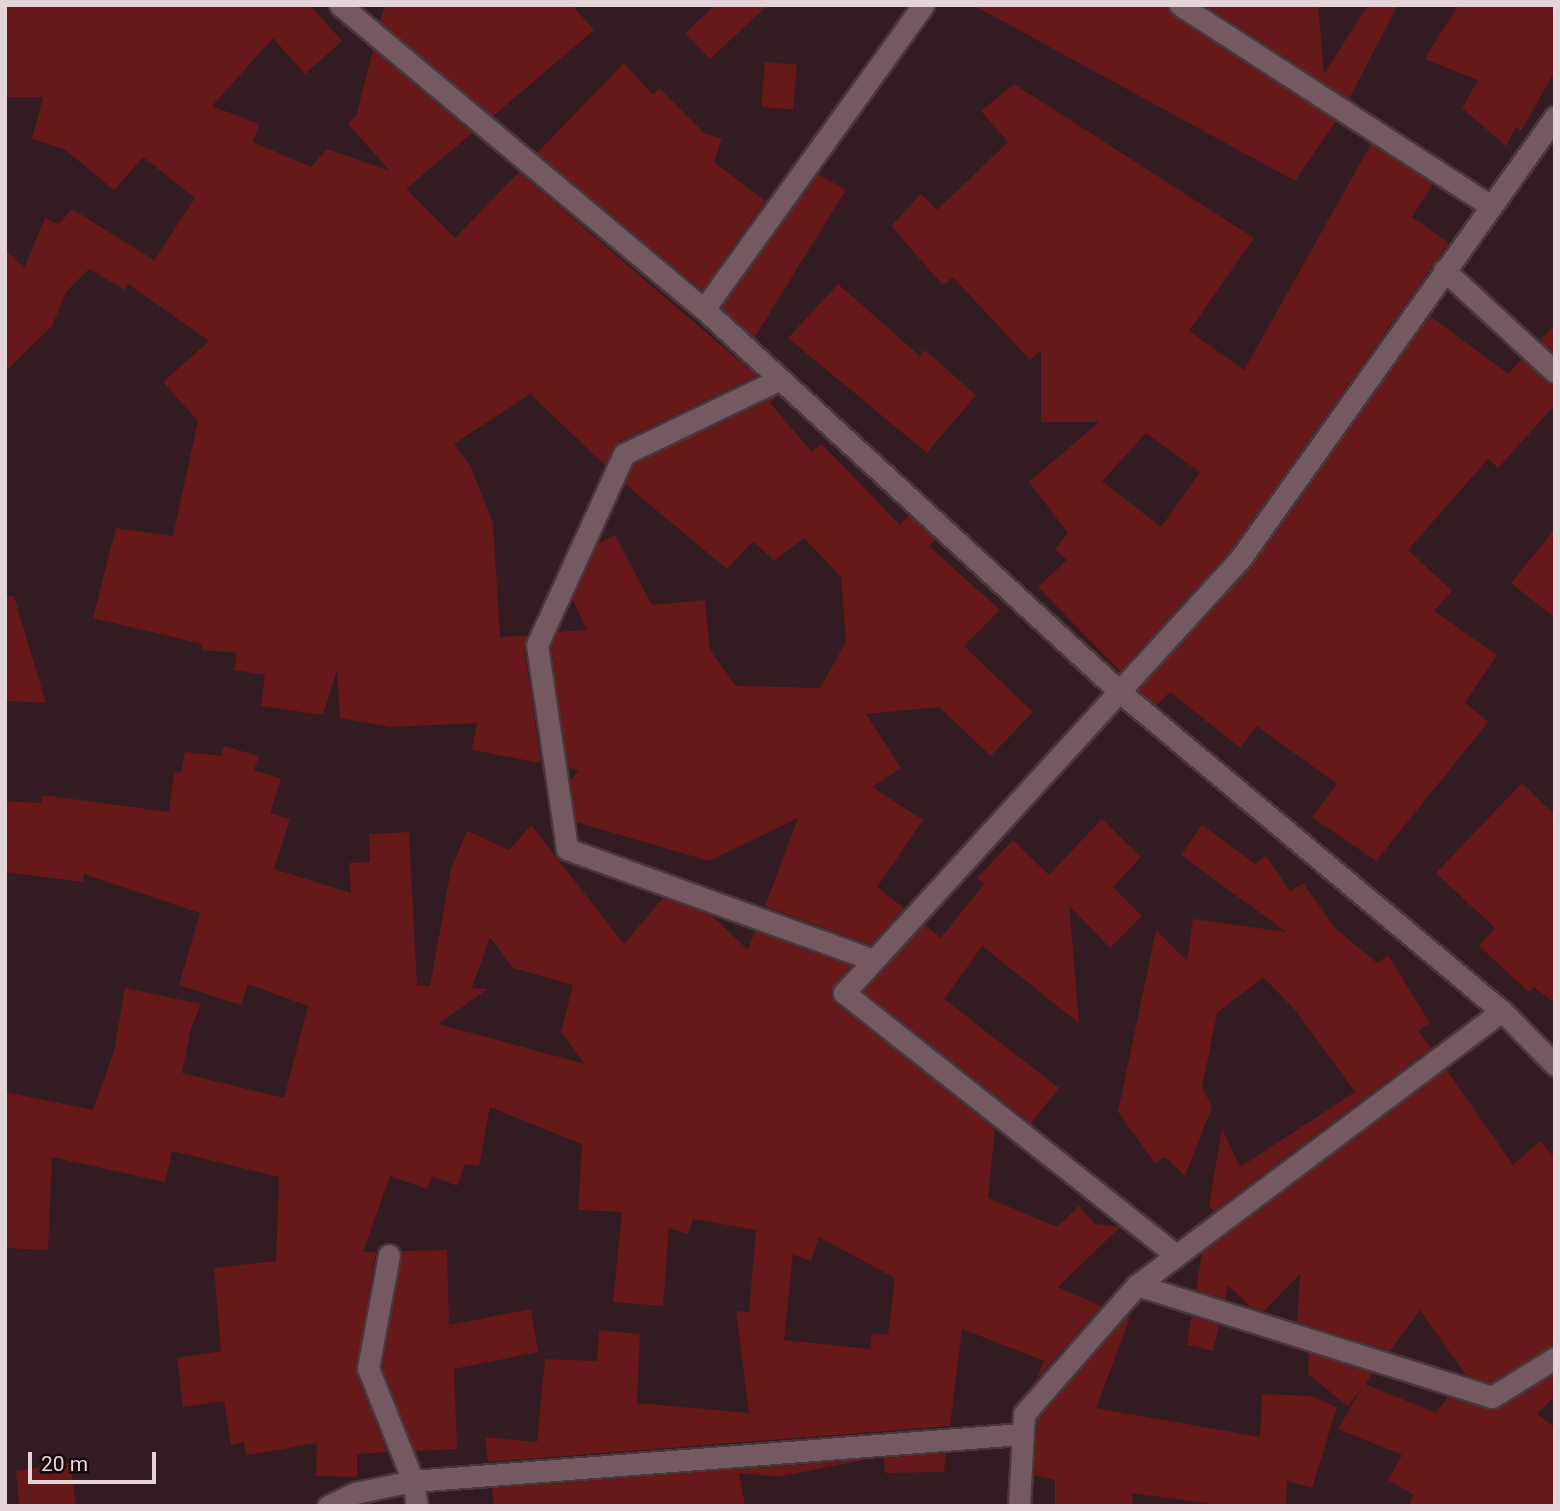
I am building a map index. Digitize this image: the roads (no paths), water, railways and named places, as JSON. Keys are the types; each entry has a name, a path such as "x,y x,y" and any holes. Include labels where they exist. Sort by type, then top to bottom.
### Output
{"street":[{"path":"340,5 704,309 1119,692 1502,1011 1555,1065"},
{"path":"704,309 923,5"},
{"path":"1180,5 1491,206"},
{"path":"1176,1255 844,993 1240,559 1555,117"},
{"path":"1444,270 1555,372"},
{"path":"780,379 624,454 537,645 567,849 874,960"},
{"path":"1019,1506 1024,1414 1137,1285 1502,1011"},
{"path":"388,1255 368,1368 413,1480 417,1506"},
{"path":"1137,1285 1493,1396 1555,1359"},
{"path":"328,1506 355,1493 413,1480 1021,1434"}]}
